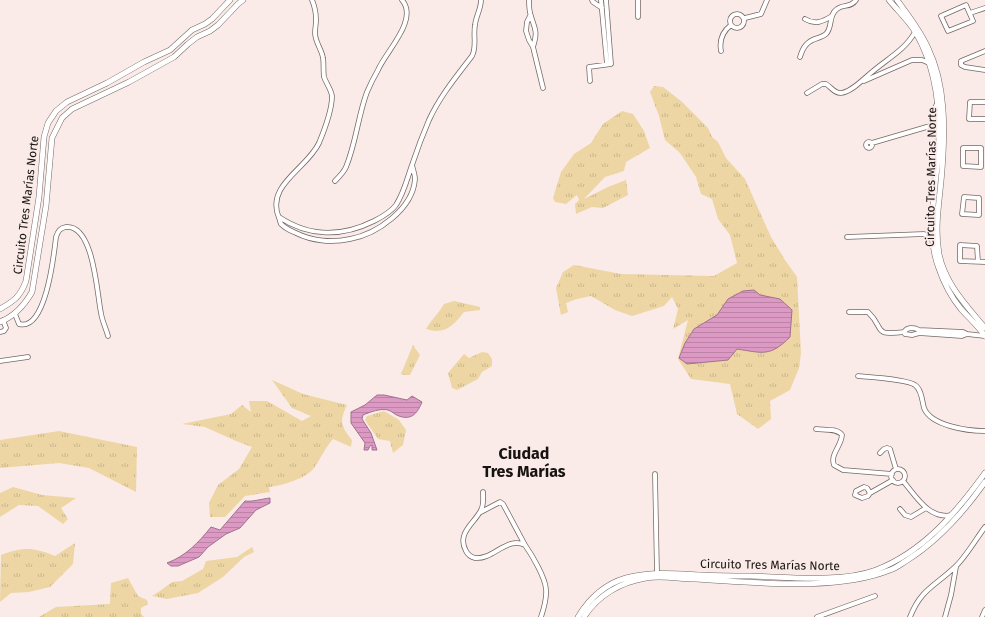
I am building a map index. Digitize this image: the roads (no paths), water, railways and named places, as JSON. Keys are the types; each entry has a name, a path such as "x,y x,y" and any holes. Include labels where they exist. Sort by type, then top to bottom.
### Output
{"street":[{"name":"Circuito Tres Marías Norte","path":"0,309 11,303 22,293 26,281 39,197 44,137 48,123 56,111 67,102 170,50 192,30 212,19 230,0"},
{"name":"Circuito Tres Marías Norte","path":"2,321 16,313 32,292 46,206 52,138 62,118 72,109 129,82 174,57 188,44 218,25 238,4 244,0"},
{"path":"312,0 316,10 315,32 323,58 324,77 330,88 332,96 329,113 318,144 302,164 285,181 280,189 276,202 276,213 281,224 288,230 302,236 318,240 335,241 363,235 386,223 406,204 410,197 415,178 412,164"},
{"path":"335,181 346,168 367,93 381,63 403,29 407,20 408,12 406,4 402,0"},
{"path":"279,217 286,222 303,228 325,233 343,232 356,229 386,215 396,206 406,184 430,118 442,94 472,56 475,50 475,24 481,7 480,0"},
{"path":"529,0 530,16 536,30 536,39 533,47"},
{"path":"592,0 604,10"},
{"path":"590,81 589,67 607,64 604,10 601,0"},
{"path":"604,10 606,0"},
{"path":"638,0 638,17"},
{"path":"744,18 761,14 767,0"},
{"path":"800,57 802,49 808,42 826,34 829,29 832,16 837,9 852,5 856,0"},
{"name":"Circuito Tres Marías Norte","path":"889,0 915,32 924,49 929,63 937,102 938,163 932,226 934,250 938,266 946,285 982,329 985,336"},
{"name":"Circuito Tres Marías Norte","path":"897,0 912,20 933,59 942,101 944,122 937,234 939,255 945,272 962,306"},
{"path":"966,5 970,13 972,21 948,31 941,16 966,5"},
{"path":"970,13 985,8"},
{"path":"734,14 740,14 744,18 745,24 741,28 735,29 731,25 730,19 734,14"},
{"path":"530,16 527,22 526,31 533,47 543,88"},
{"path":"805,20 816,23 832,16"},
{"path":"721,51 720,43 722,35 726,28 731,25"},
{"path":"862,82 870,73 888,61 910,40 915,32"},
{"path":"985,51 961,60 961,65 985,70"},
{"path":"807,93 822,84 826,84 836,93 844,93 862,82 912,60 922,60 929,63"},
{"path":"888,61 894,68"},
{"path":"930,126 934,108 937,102 942,101"},
{"path":"985,102 970,102 969,119 985,119"},
{"path":"872,143 930,126 938,131"},
{"path":"963,148 981,148 983,158 981,167 963,166 963,148"},
{"path":"964,197 980,198 979,206 979,214 962,214 964,197"},
{"path":"979,206 985,206"},
{"path":"924,234 932,226"},
{"path":"11,303 16,309 16,320 19,324 27,324 36,317 49,282 56,237 61,228 70,227 79,232 85,239 91,255 101,314 108,336"},
{"path":"847,237 924,234 933,240"},
{"path":"978,262 977,246 960,245 960,261 978,262 985,262"},
{"path":"849,312 868,312 872,316 880,331 884,333 904,332 908,335 919,332 962,336 967,334 985,336"},
{"path":"0,332 4,331 6,328 2,321"},
{"path":"904,332 907,329 912,328 919,332"},
{"path":"974,335 982,329"},
{"path":"0,361 28,357"},
{"path":"858,376 915,384 919,389 925,409 933,418 958,429 985,431"},
{"path":"816,429 833,430 840,432 842,435 842,441 833,456 834,465 837,468 843,470 892,474"},
{"path":"880,453 884,449 890,449 896,469"},
{"path":"893,480 892,474 896,469"},
{"path":"896,469 901,469 904,472 905,476 903,481"},
{"name":"Circuito Tres Marías Norte","path":"578,617 592,598 604,589 625,581 657,573 776,581 845,576 875,570 899,559 917,547 938,529 954,514 985,473"},
{"path":"655,474 657,573"},
{"path":"870,493 893,480 899,482 903,481"},
{"path":"903,481 926,508 943,516 954,514"},
{"name":"Circuito Tres Marías Norte","path":"584,617 599,599 625,581 658,577 836,582 859,579 892,570 931,543 959,515 974,498 985,482"},
{"path":"480,512 484,492"},
{"path":"525,545 520,543 504,546 485,557 471,557 466,553 463,546 469,524 480,512 497,502 503,504 525,545 541,575 546,588 546,600 541,617"},
{"path":"900,509 905,515 911,517 926,508"},
{"path":"910,617 918,599 927,589 956,567 985,527"},
{"path":"945,617 956,567"},
{"path":"817,617 875,596"},
{"path":"982,617 985,610"}],"district":[{"name":"Ciudad Tres Marías","path":"524,462"}]}
